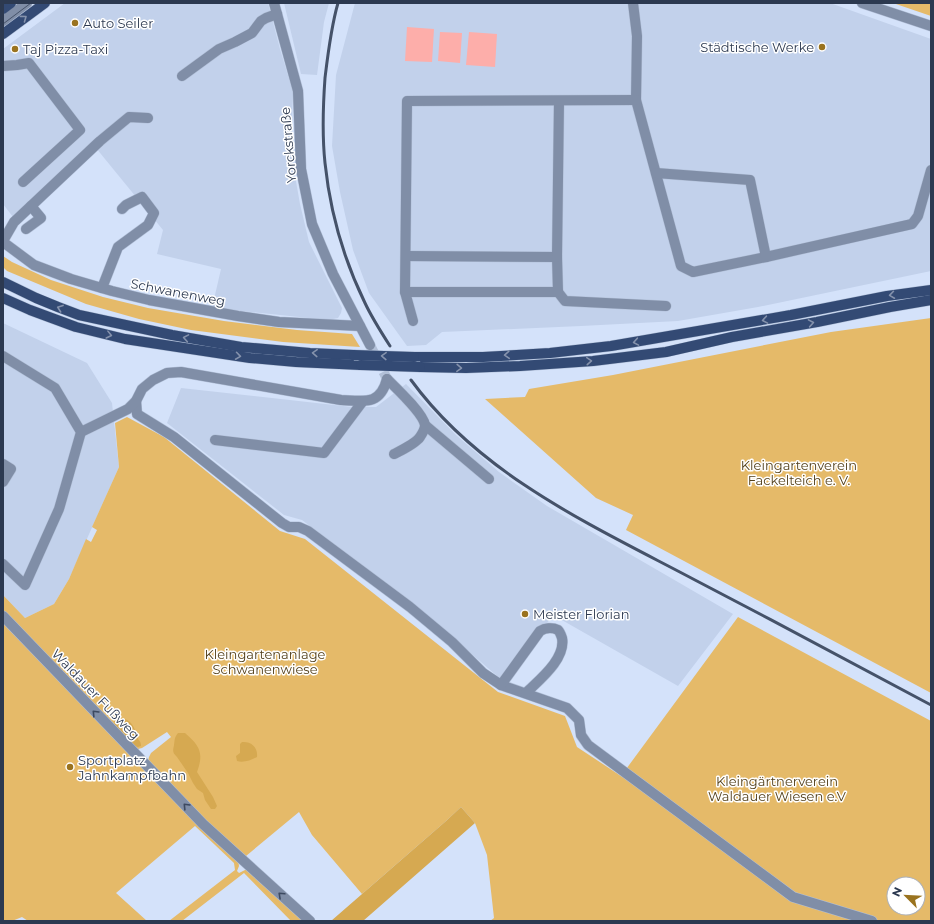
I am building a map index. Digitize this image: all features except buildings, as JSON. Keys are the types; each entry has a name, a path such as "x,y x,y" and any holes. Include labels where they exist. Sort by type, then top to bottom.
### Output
{"main road":[{"path":"3,9 11,3"},
{"path":"3,34 45,3"},
{"path":"3,282 36,298 80,315 172,335 241,347 310,353 414,357 483,357 611,346 791,315 887,296 931,290"},
{"path":"3,298 76,327 125,340 250,358 296,362 361,366 466,368 593,361 666,352 732,337 931,300"}],"street":[{"path":"3,21 27,3"},
{"name":"Yorckstraße","path":"274,3 298,90 301,169 312,224 333,274 370,345"},
{"path":"633,3 637,36 636,100 681,266 693,272 912,224 918,216 931,170"},
{"path":"862,3 931,26"},
{"path":"182,76 219,48 252,33 261,21 277,14"},
{"path":"3,66 28,63 80,130 23,182"},
{"path":"413,320 405,292 407,101 636,100"},
{"path":"558,101 558,292 565,301 666,306"},
{"path":"3,242 14,222 100,141 129,117 148,118"},
{"path":"656,173 750,180 766,257"},
{"path":"102,288 118,247 148,225 154,213 142,197 126,205 122,209"},
{"path":"26,229 41,218 31,206"},
{"name":"Schwanenweg","path":"3,242 34,265 71,279 149,300 279,322 360,326"},
{"path":"406,256 557,257"},
{"path":"405,292 558,292"},
{"path":"3,356 55,388 81,432 59,509 25,585 3,564"},
{"path":"81,432 128,409 136,401 142,389 153,380 167,373 181,372 341,400 363,401 370,400 378,396 385,388 387,379 418,411 425,425 489,479"},
{"path":"136,401 137,414 174,437 282,523 288,527 299,527 308,531 410,607 452,642 483,673 501,685 566,708 579,720 581,734 588,745 793,897 872,921"},
{"path":"215,440 324,453 363,401"},
{"path":"394,454 420,438 425,425"},
{"path":"3,464 12,469 3,482"},
{"name":"Waldauer Fußweg","path":"3,616 203,824 310,921"},
{"path":"501,685 540,631 550,628 557,630 561,634 563,641 561,652 557,660 547,672 526,693"}],"shaded area":[{"path":"65,3 268,3 293,92 292,126 294,170 300,204 309,242 342,308 338,318 328,320 212,308 221,269 157,254 163,230 96,148 13,217 3,204 3,49"},
{"path":"284,3 329,3 324,22 317,75 301,74"},
{"path":"355,3 830,3 931,39 931,271 758,307 678,321 442,332 426,345 407,346 369,293 353,250 340,192 332,146 336,75"},
{"path":"407,27 434,29 432,62 405,61"},
{"path":"440,32 462,33 460,63 438,61"},
{"path":"469,32 497,34 495,67 466,65"},
{"path":"3,323 87,363 112,403 119,467 69,579 54,604 25,618 3,595"},
{"path":"406,384 456,435 499,472 547,506 733,614 678,686 553,615 504,682 436,623 302,520 284,515 167,423 181,388 352,407 376,407"},
{"path":"117,717 125,719 132,724 141,746 134,746 128,738 118,730 114,721"},
{"path":"178,733 185,733 194,742 199,750 200,760 197,772 213,797 217,806 215,809 211,809 205,800 203,793 197,789 174,753 173,750 175,739"},
{"path":"242,742 249,743 254,746 257,757 240,762 237,761 236,756 240,753 240,744"},
{"path":"461,807 475,823 363,921 331,921 446,821"}],"green space":[{"path":"893,3 931,3 931,16"},
{"path":"3,256 12,262 51,280 103,297 148,308 224,321 297,330 352,334 360,347 283,342 191,330 139,319 86,304 7,271 3,267"},
{"name":"Kleingartenverein Fackelteich e. V.","path":"931,318 931,693 626,530 633,515 596,498 485,399 525,397 529,389 613,375 831,332"},
{"path":"127,417 164,437 280,531 305,539 498,692 565,716 577,747 621,776 738,617 931,721 931,921 490,921 494,918 487,855 475,823 461,807 362,894 312,835 299,812 246,856 250,860 247,859 205,822 148,761 151,753 171,737 167,732 138,749 3,612 3,595 25,618 54,604 69,579 86,539 91,542 97,530 92,527 119,467 115,423"},
{"name":"Sportplatz Jahnkampfbahn","path":"3,619 238,860 239,866 237,871 239,873 245,870 250,870 305,921 291,921 244,873 182,921 169,921 235,870 234,863 195,826 116,893 147,921 28,921 22,917 12,921 3,921"}],"tunnel":[{"path":"370,345 387,379"}],"tram line":[{"path":"3,24 31,3"}],"railway":[{"path":"338,3 333,21 324,89 323,142 327,181 339,235 357,287 390,346"},
{"path":"411,380 439,414 471,444 505,471 541,496 617,539 931,705"}],"place":[{"name":"Auto Seiler","path":"75,23"},
{"name":"Städtische Werke","path":"822,47"},
{"name":"Taj Pizza-Taxi","path":"15,49"},
{"name":"Meister Florian","path":"525,614"},
{"name":"Sportplatz Jahnkampfbahn","path":"70,767"}],"park label":[{"name":"Kleingartenanlage Schwanenwiese","path":"265,662"},
{"name":"Kleingärtnerverein Waldauer Wiesen e.V","path":"777,788"}]}
